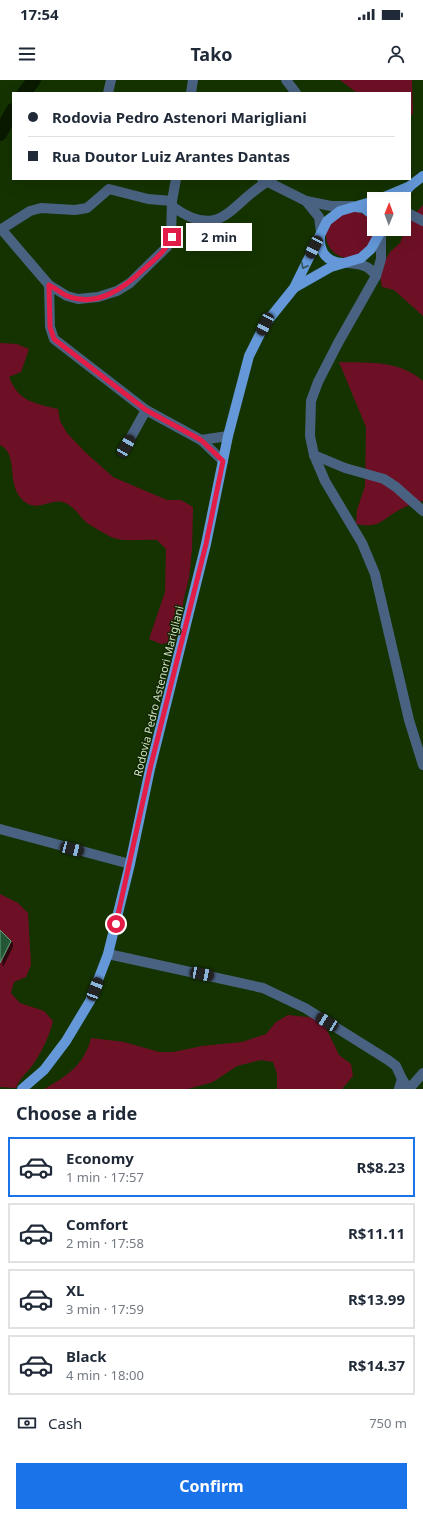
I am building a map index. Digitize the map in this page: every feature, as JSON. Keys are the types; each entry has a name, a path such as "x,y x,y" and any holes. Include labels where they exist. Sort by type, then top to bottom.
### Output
{"main road":[{"path":"396,192 410,186 423,176"},
{"path":"405,192 410,186"},
{"name":"Rodovia Pedro Astenori Marigliani","path":"22,1089 44,1070 66,1041 90,1001 108,954 130,864 150,769 206,544 228,436 249,356 265,324 294,288 321,232 332,216 353,206 367,203"},
{"path":"353,206 364,208 367,210"},
{"path":"321,232 320,246 323,254 330,260 338,263 348,262"},
{"name":"Rodovia Pedro Astenori Marigliani","path":"294,288 331,267 367,254 378,236"}],"street":[{"path":"108,92 111,80"},
{"path":"191,92 193,80"},
{"path":"286,80 295,92"},
{"path":"176,180 173,204 172,237 167,247 130,283 117,291 98,298 78,299 67,296 49,285 1,230 30,211 41,208 75,210 87,208 108,189 173,204 191,219 208,222 226,214 267,180 306,201 331,206 353,206"},
{"path":"306,201 319,217 321,232"},
{"path":"411,214 423,221"},
{"path":"381,236 381,259 376,276 338,342 318,382 311,401 309,420 310,436 314,455 325,481 362,543 375,574 409,720 423,765"},
{"path":"348,262 361,264 368,267 376,276"},
{"path":"49,285 50,327 54,339 146,410 201,440 223,461"},
{"path":"126,446 146,410"},
{"path":"201,440 228,436"},
{"path":"314,455 345,468 384,480 396,487 423,511"},
{"path":"0,829 130,864"},
{"path":"108,954 263,988 305,1008 388,1060 396,1066 400,1084 409,1089 423,1073"}],"shaded area":[{"path":"340,80 412,80 413,113 411,116 411,92 356,92"},
{"path":"423,205 423,316 394,290 382,287 380,275 383,264 390,252 400,243 403,236 411,236 411,218"},
{"path":"348,209 364,215 367,217 367,236 373,236 370,250 350,259 338,255 330,249 326,239 326,227"},
{"path":"0,343 17,344 29,349 21,372 9,377 13,385 23,397 28,400 58,409 60,421 67,433 85,452 113,477 167,500 181,500 193,507 192,550 189,578 183,602 183,616 173,642 161,644 149,639 165,592 166,549 157,540 129,540 114,538 87,523 70,505 66,503 52,502 36,506 25,502 20,497 14,483 9,454 0,445"},
{"path":"339,362 372,363 394,366 414,374 423,381 423,501 402,509 375,524 356,524 357,510 365,486 366,427"},
{"path":"0,894 18,903 28,913 31,965 26,977 14,982 11,993 20,1003 44,1011 53,1021 42,1049 16,1088 0,1087"},
{"path":"288,1015 317,1018 326,1028 339,1055 351,1064 353,1076 342,1089 277,1089 277,1074 273,1062 261,1060 237,1066 213,1082 188,1089 44,1089 60,1080 74,1069 84,1055 91,1038 124,1042 159,1052 173,1052 202,1046 242,1042 266,1034 276,1022"}],"building":[{"path":"0,930 11,941 0,963"}],"waterway":[{"path":"25,92 34,80"},
{"path":"0,134 12,112"}],"route":[{"path":"116,924 150,769 206,544 223,461 201,440 146,410 54,339 50,327 49,285 67,296 78,299 98,298 117,291 130,283 164,251 172,237"}]}
